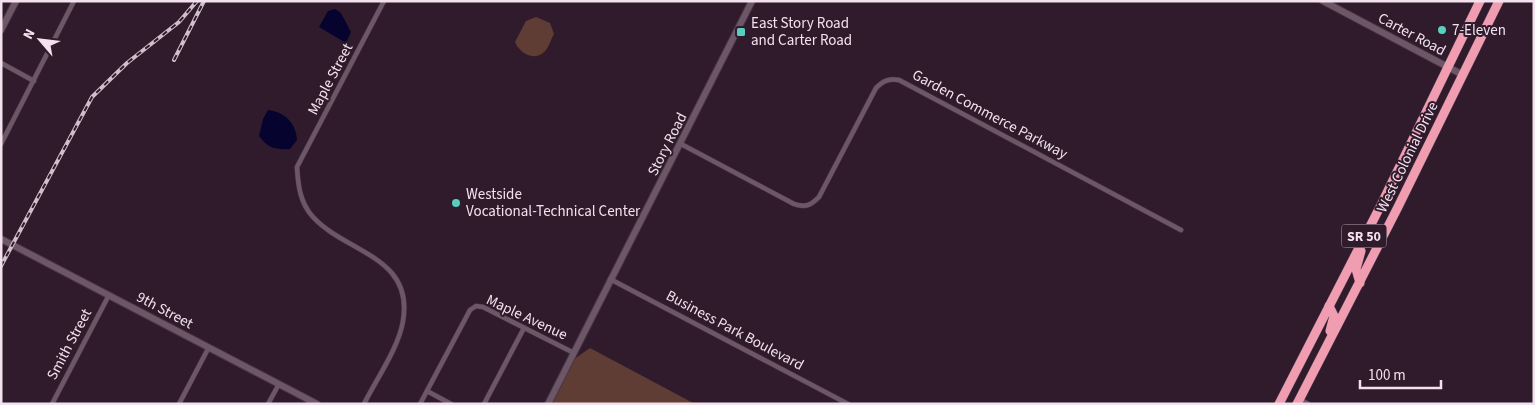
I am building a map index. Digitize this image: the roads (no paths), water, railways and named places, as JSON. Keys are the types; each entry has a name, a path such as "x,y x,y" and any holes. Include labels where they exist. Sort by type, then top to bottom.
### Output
{"highway":[{"name":"West Colonial Drive","path":"1279,404 1369,227 1480,1"},
{"name":"West Colonial Drive","path":"1298,401 1360,282 1499,1"},
{"path":"1360,282 1356,269 1369,227"},
{"path":"1325,348 1334,316 1329,306"}],"street":[{"path":"1,30 16,1"},
{"path":"1,144 74,1"},
{"name":"Maple Street","path":"364,404 403,323 405,301 399,284 388,269 360,248 328,232 312,216 301,198 297,168 384,1"},
{"name":"Story Road","path":"548,404 752,1"},
{"name":"Carter Road","path":"1322,1 1463,75"},
{"path":"1,63 34,81"},
{"name":"Garden Commerce Parkway","path":"681,144 803,207 820,197 876,88 882,82 892,79 899,80 1181,230"},
{"name":"9th Street","path":"1,238 317,404"},
{"name":"Business Park Boulevard","path":"610,279 848,404"},
{"name":"Smith Street","path":"52,404 109,295"},
{"name":"Maple Avenue","path":"427,391 470,310 476,306 483,307 574,353"},
{"path":"484,404 524,328"},
{"path":"179,404 209,347"},
{"path":"268,404 279,384"},
{"path":"420,404 427,391 451,404"},
{"path":"1298,401 1308,404"}],"railway":[{"path":"1,266 92,97 127,63 179,22 197,1"},
{"path":"174,60 204,1"}],"place":[{"name":"7-Eleven","path":"1442,30"},
{"name":"East Story Road and Carter Road","path":"741,32"},
{"name":"Westside Vocational-Technical Center","path":"456,203"}]}
